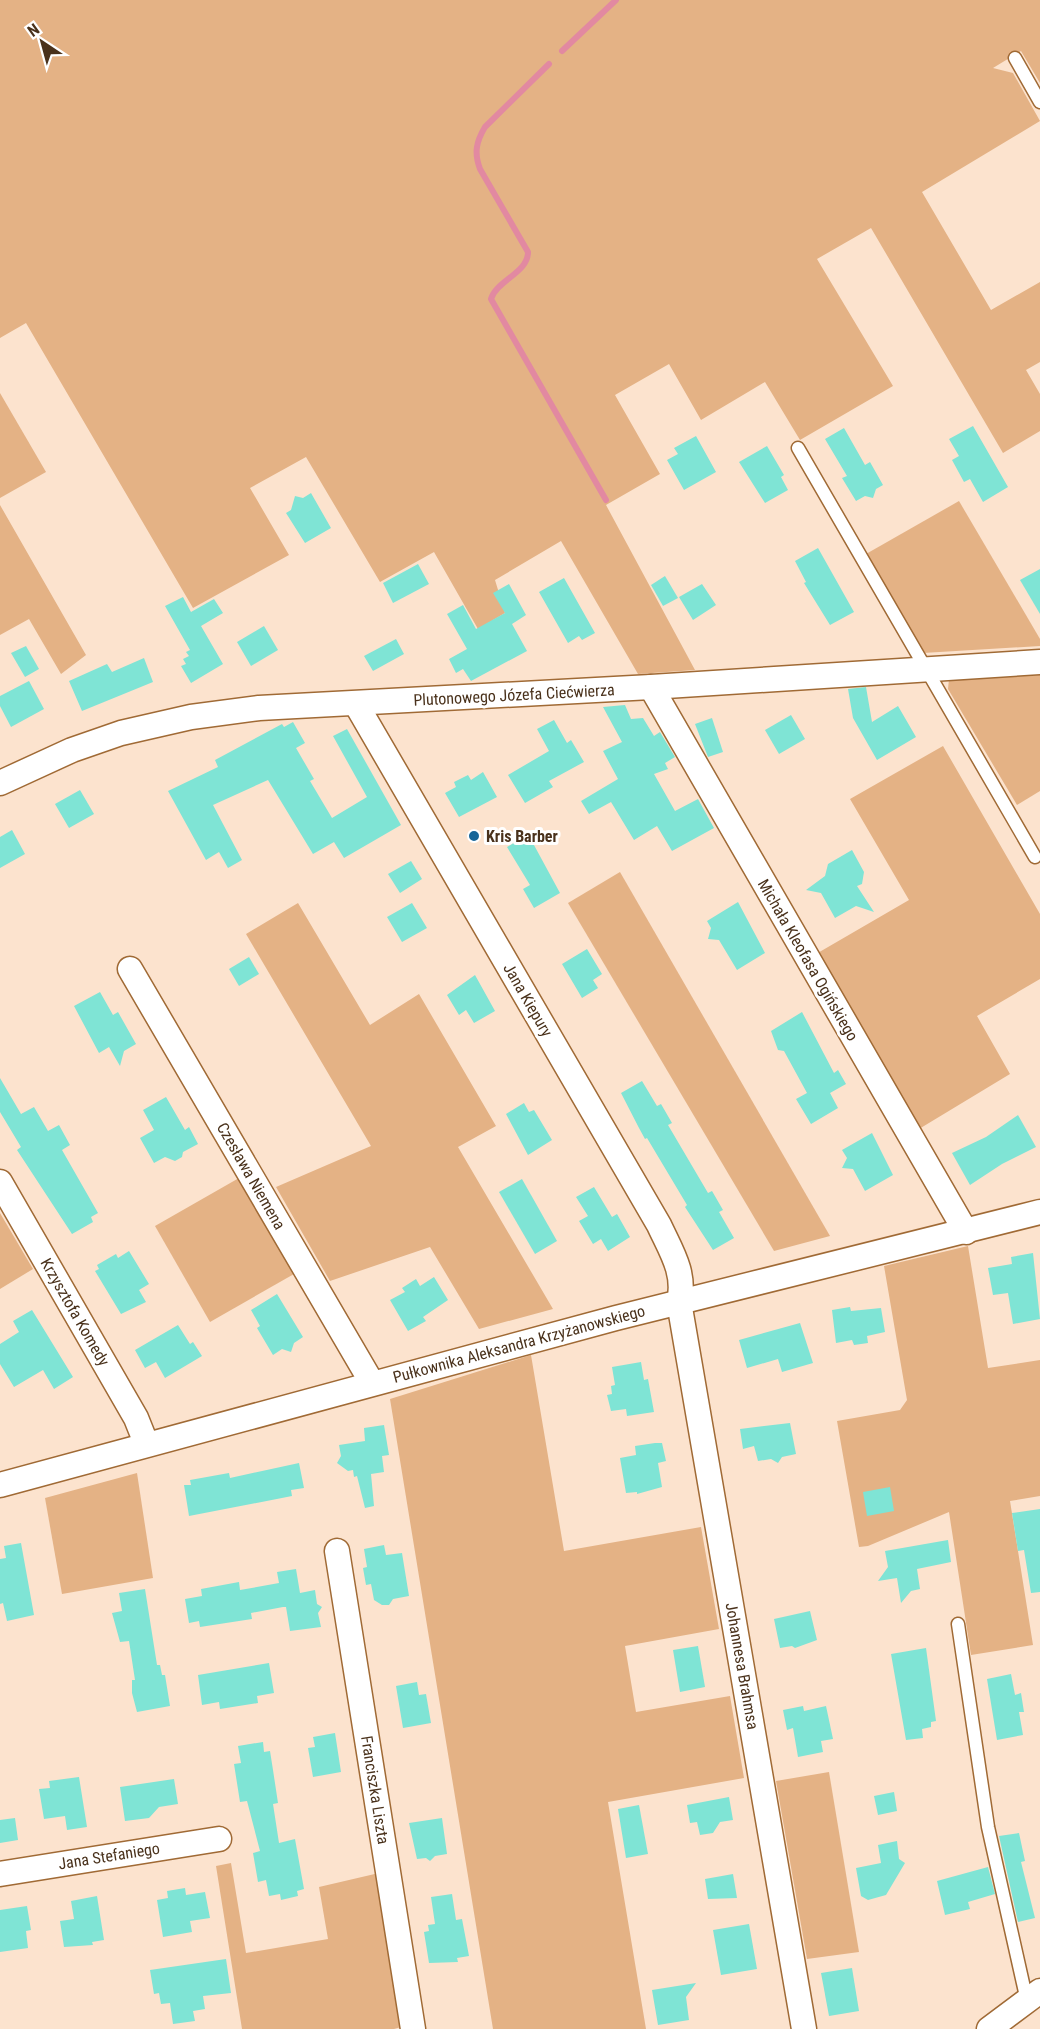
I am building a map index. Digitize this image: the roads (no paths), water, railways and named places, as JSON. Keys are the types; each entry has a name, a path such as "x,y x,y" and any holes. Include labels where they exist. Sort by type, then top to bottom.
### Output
{"street":[{"name":"Plutonowego Józefa Ciećwierza","path":"0,783 72,750 121,733 191,717 259,708 651,687 1040,662"},
{"name":"Michała Kleofasa Ogińskiego","path":"651,687 966,1232"},
{"name":"Jana Kiepury","path":"356,704 659,1225 680,1269 683,1287 679,1302"},
{"name":"Czesława Niemena","path":"130,969 372,1383"},
{"name":"Krzysztofa Komedy","path":"0,1182 136,1418 146,1443"},
{"name":"Pułkownika Aleksandra Krzyżanowskiego","path":"0,1485 146,1443 679,1302 1040,1212"},
{"name":"Johannesa Brahmsa","path":"679,1302 804,2029"},
{"name":"Franciszka Liszta","path":"337,1551 413,2029"},
{"name":"Jana Stefaniego","path":"0,1874 219,1839"},
{"path":"989,2029 1033,1996"}],"lane":[{"path":"1015,58 1040,102"},
{"path":"798,448 1035,857"},
{"path":"958,1624 988,1827 1033,1996"}],"waterway":[{"path":"562,51 616,0"},
{"path":"549,64 485,127 478,143 477,158 480,169 528,252 523,266 494,292 491,299 606,500"}],"place":[{"name":"Kris Barber","path":"474,836"}]}
